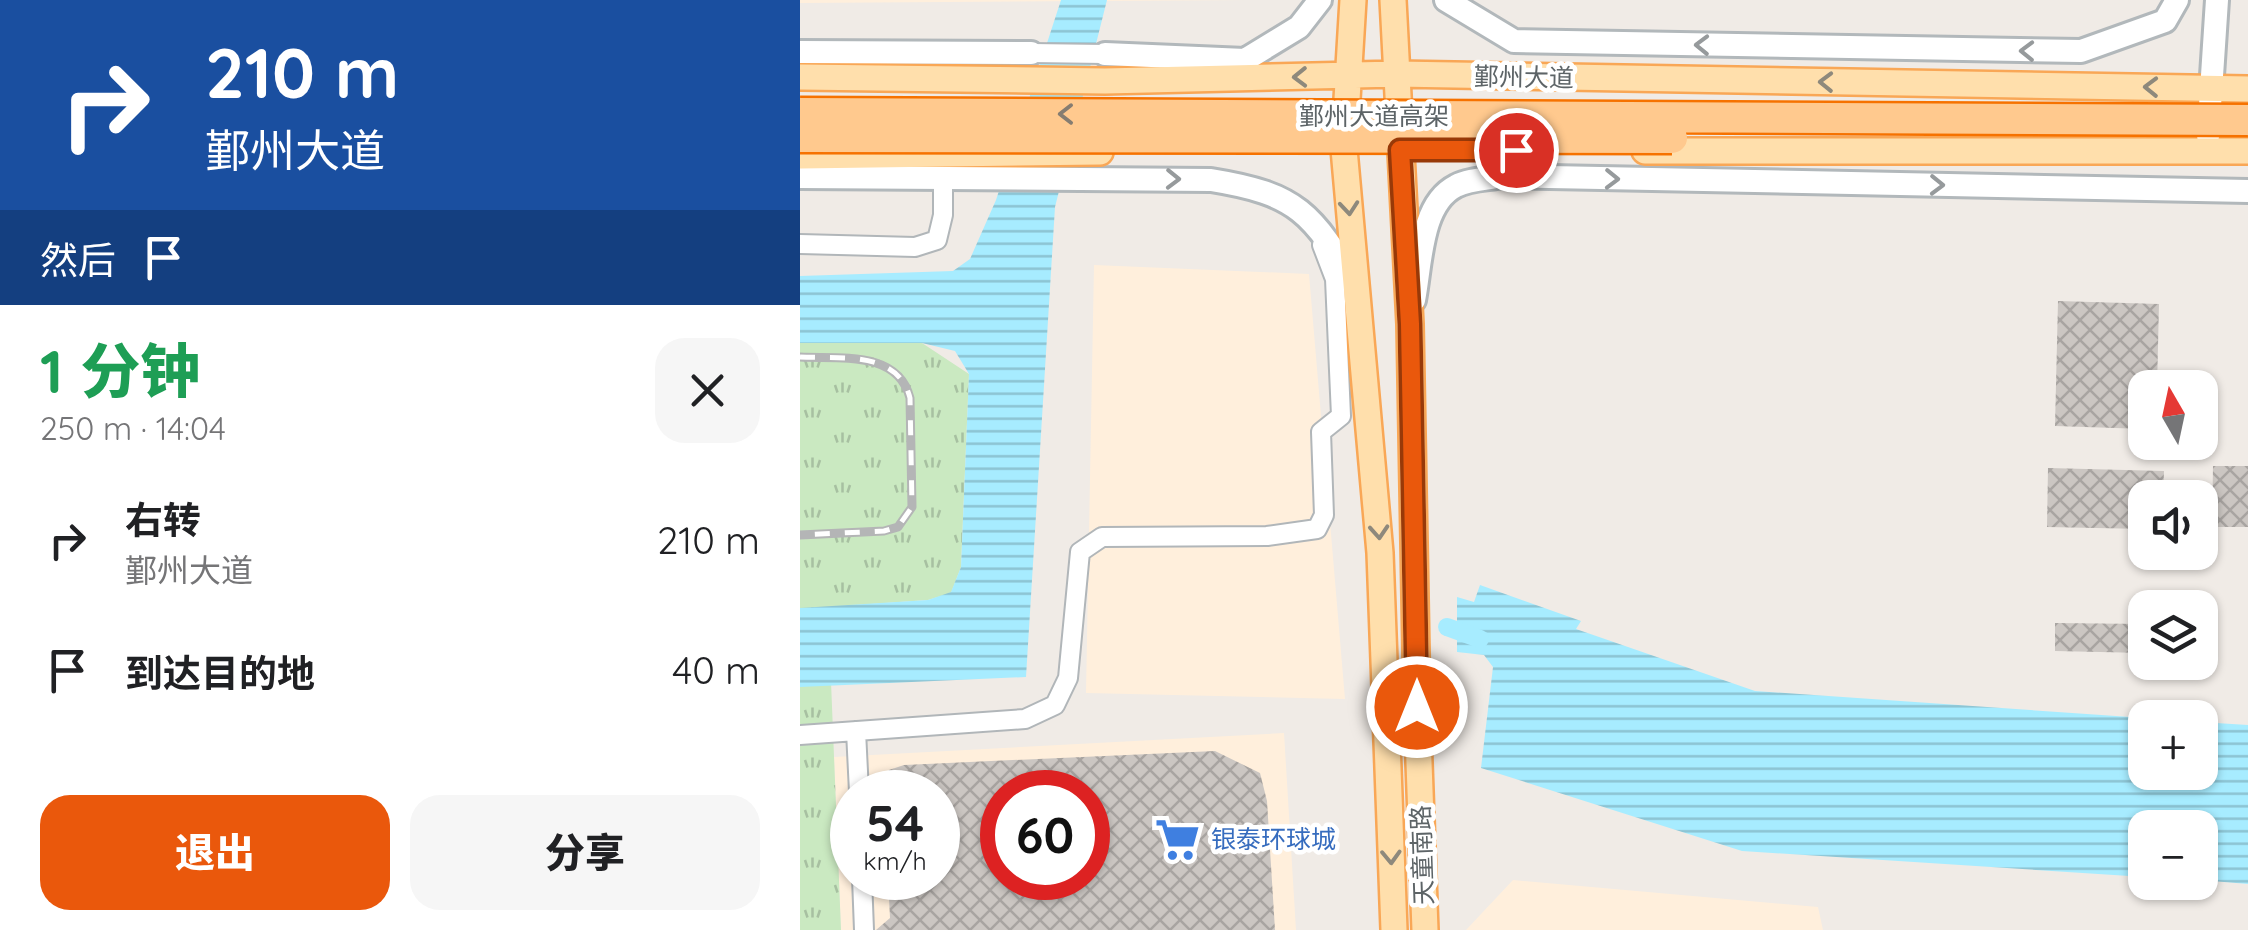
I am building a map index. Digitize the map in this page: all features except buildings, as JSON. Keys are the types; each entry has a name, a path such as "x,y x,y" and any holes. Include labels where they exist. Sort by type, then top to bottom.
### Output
{"highway":[{"name":"鄞州大道高架","path":"800,113 2248,120"},
{"name":"鄞州大道高架","path":"800,136 2248,139"}],"main road":[{"path":"1353,0 1344,149 1380,553 1394,930"},
{"name":"天童南路","path":"1393,0 1410,324 1425,930"},
{"name":"鄞州大道","path":"800,77 1105,82 1397,74 2248,89"},
{"path":"800,156 993,165 1096,152 1344,149 2248,151"}],"street":[{"path":"800,52 1105,54 1245,60 1299,27 1320,0"},
{"path":"1446,0 1514,41 2081,52 2165,22 2177,0"},
{"path":"2207,151 2217,0"},
{"path":"800,176 943,177 993,165 1075,177 1211,180 1256,187 1297,206 1331,244 1356,286 1360,324"},
{"path":"1410,324 1427,230 1438,199 1458,184 1503,176 2248,191"},
{"path":"800,244 915,247 937,240 943,177"},
{"path":"800,734 1025,720 1056,705 1068,678 1080,552 1102,536 1268,536 1317,529 1324,515 1322,432 1340,416 1335,278 1315,226"},
{"path":"856,731 858,770"},
{"path":"863,900 864,930"}],"shaded area":[{"path":"800,0 1248,0 800,3"},
{"path":"1094,265 1309,274 1345,699 1086,693"},
{"name":"银泰环球城","path":"1284,733 1296,930 841,930 840,900 960,900 960,770 835,770 834,757"},
{"path":"1513,880 1818,907 1823,930 1466,930"}],"green space":[{"path":"800,343 922,343 969,374 961,567 951,593 928,600 828,607 835,770 830,770 830,900 840,900 841,930 800,930"}],"water":[{"path":"1061,0 1107,0 1055,207 1026,677 800,687 800,608 928,600 951,592 961,567 969,374 955,351 922,343 800,343 800,276 953,271 970,259 996,200"},
{"path":"1480,585 1581,621 1576,629 1755,691 2128,717 2128,790 2218,790 2218,723 2248,725 2248,884 2218,882 2218,810 2128,810 2128,876 1742,851 1481,768 1493,667 1484,655 1457,652 1457,597 1474,602"}],"waterway":[{"path":"1447,627 1480,639"}],"railway":[{"path":"800,357 866,360 893,372 903,383 910,398 912,507 898,527 884,531 800,535"}],"place":[{"name":"银泰环球城","path":"1178,839"}],"route":[{"path":"1417,707 1410,324 1400,150 1516,150"}]}
